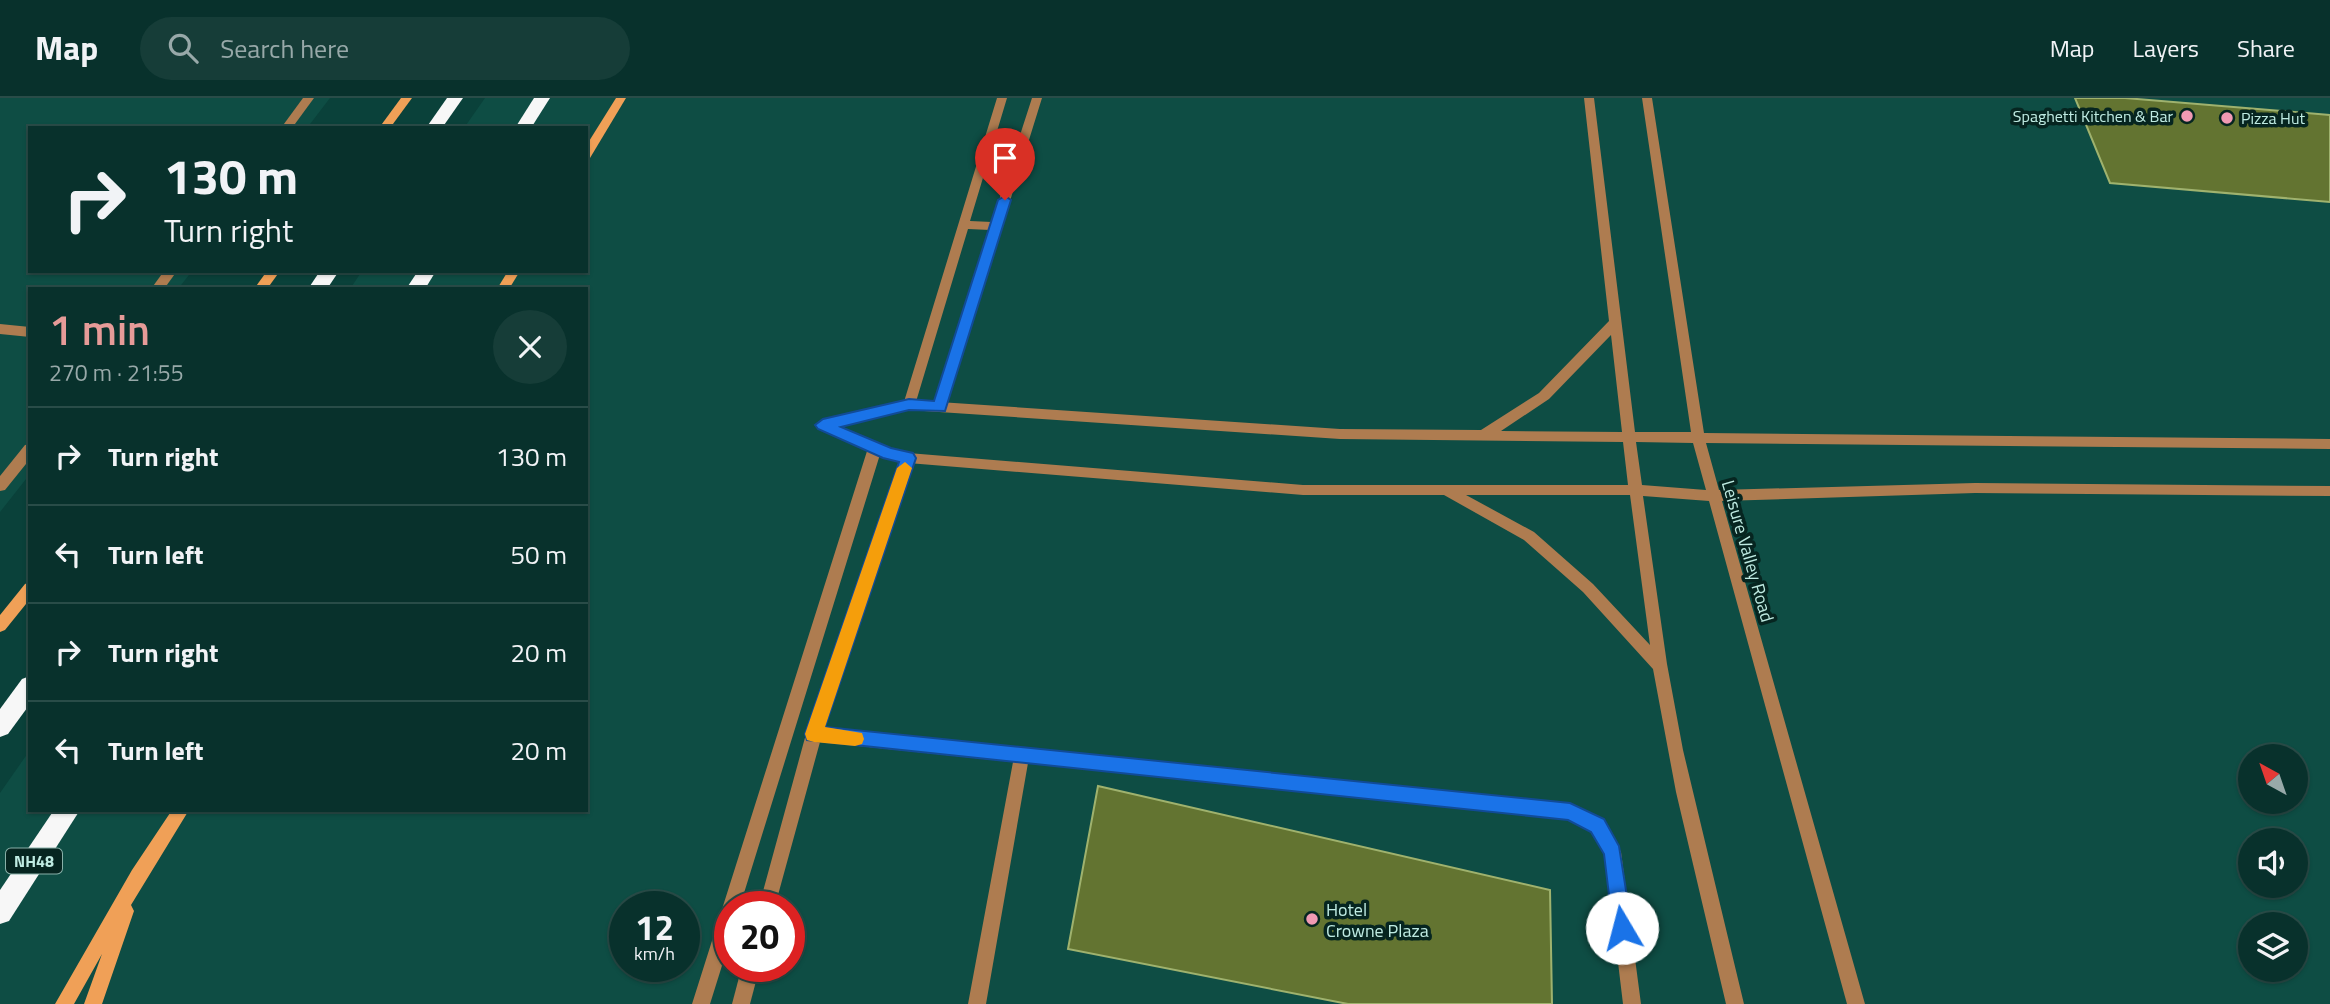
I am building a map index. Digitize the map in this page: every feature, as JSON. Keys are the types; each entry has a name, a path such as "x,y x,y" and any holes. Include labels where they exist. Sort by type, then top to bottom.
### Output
{"highway":[{"path":"435,126 456,98"},
{"path":"524,126 542,98"},
{"path":"0,727 28,689"},
{"name":"NH48","path":"0,912 67,812"}],"main road":[{"path":"386,126 407,98"},
{"path":"588,152 621,98"},
{"path":"262,287 272,273"},
{"path":"0,626 28,591"},
{"path":"64,1004 138,876 180,812"},
{"path":"93,1004 138,876"}],"street":[{"path":"288,126 309,98"},
{"path":"909,405 1002,98"},
{"path":"940,407 1037,98"},
{"path":"1589,98 1629,437 1660,666 1690,824 1735,1004"},
{"name":"Leisure Valley Road","path":"1647,98 1698,438 1856,1004"},
{"path":"964,225 997,226"},
{"path":"159,287 169,273"},
{"path":"1483,436 1544,396 1616,322"},
{"path":"0,329 28,332"},
{"path":"2330,444 1340,435 909,405 823,425 875,448 908,458 1303,490 1636,490 1713,496 1975,488 2330,491"},
{"path":"737,891 875,448"},
{"path":"0,486 28,451"},
{"path":"771,891 814,734 908,458"},
{"path":"1447,492 1529,536 1588,588 1660,666"},
{"path":"814,734 1570,812 1597,825 1613,852 1632,1004"},
{"path":"977,1004 1022,756"},
{"path":"701,1004 714,963"},
{"path":"741,1004 747,982"}],"shaded area":[{"path":"0,98 330,98 309,126 28,126 28,273 190,273 180,287 28,287 28,477 0,512"},
{"path":"485,98 2330,98 2330,1004 0,1004 0,793 28,753 28,812 588,812 588,287 351,287 361,273 588,273 588,126 465,126"}],"building":[{"path":"2075,98 2125,98 2330,115 2330,202 2110,183"},
{"name":"Hotel Crowne Plaza","path":"1098,786 1550,890 1552,1004 1348,1004 1068,949"}],"slow traffic":[{"path":"855,739 814,734 905,468"}],"place":[{"name":"Spaghetti Kitchen & Bar","path":"2187,116"},
{"name":"Pizza Hut","path":"2227,118"},
{"name":"Hotel Crowne Plaza","path":"1312,919"}],"route":[{"path":"1005,200 940,407 909,405 823,425 888,453 908,458 814,734 1570,812 1597,825 1613,852 1622,928"}]}
